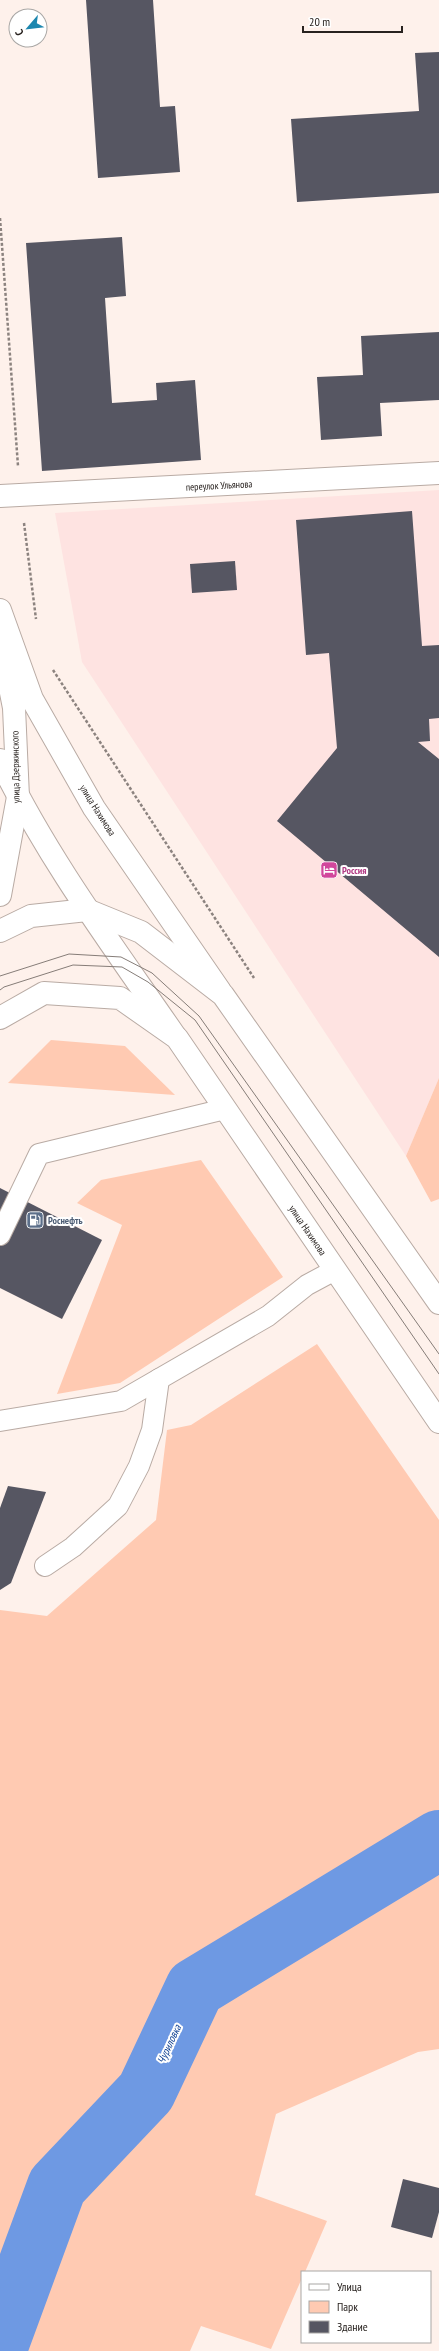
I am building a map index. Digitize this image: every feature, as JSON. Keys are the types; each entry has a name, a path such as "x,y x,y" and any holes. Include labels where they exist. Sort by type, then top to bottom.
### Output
{"main road":[{"name":"переулок Ульянова","path":"10,496 439,473"},
{"name":"улица Нахимова","path":"0,610 32,699 91,801 223,995 439,1302"},
{"name":"улица Дзержинского","path":"0,638 14,708 18,797 0,895"},
{"name":"улица Нахимова","path":"0,760 18,797 87,910 177,1038 439,1422"},
{"name":"улица Нахимова","path":"0,931 31,916 87,910 141,932 223,995"},
{"name":"улица Нахимова","path":"0,1018 44,993 120,998 177,1038"}],"lane":[{"path":"0,1235 39,1154 225,1109"},
{"path":"0,1421 121,1401 268,1316 306,1285 335,1270"},
{"path":"45,1566 73,1547 118,1506 139,1466 152,1430 159,1379"}],"path":[{"path":"0,218 10,496 36,624"},
{"path":"52,667 254,978"}],"shaded area":[{"name":"Россия","path":"439,490 439,1078 406,1156 82,662 55,513"}],"green space":[{"path":"51,1040 125,1046 175,1095 8,1083"},
{"path":"439,1078 439,1199 431,1202 406,1156"},
{"path":"201,1160 283,1277 120,1383 57,1394 122,1225 77,1203 101,1180"},
{"path":"317,1344 439,1520 439,2049 418,2052 276,2114 255,2195 327,2221 305,2271 301,2271 301,2280 271,2349 201,2326 190,2351 0,2351 0,1610 47,1616 156,1520 167,1430 191,1425"}],"building":[{"path":"86,0 153,0 160,107 175,106 180,172 98,178"},
{"path":"439,52 439,193 297,202 291,119 419,111 415,53"},
{"path":"122,237 126,296 105,298 112,403 157,400 156,383 195,380 201,460 42,471 26,243"},
{"path":"439,332 439,400 380,403 382,436 321,440 317,377 363,375 361,336"},
{"path":"412,511 422,646 439,645 439,718 429,719 430,741 418,742 439,759 439,957 277,821 337,748 329,653 306,655 296,520"},
{"path":"235,561 237,590 192,593 190,564"},
{"path":"0,1188 102,1240 62,1319 0,1288"},
{"path":"8,1486 46,1492 11,1583 0,1590 0,1508"},
{"path":"403,2179 439,2188 439,2212 432,2238 391,2227"}],"waterway":[{"name":"Чуриловка","path":"0,2341 57,2186 146,2092 195,1988 439,1840"}],"tram line":[{"path":"0,976 69,954 121,957 152,973 199,1016 439,1354"},
{"path":"0,990 4,987 73,965 122,967 148,982 195,1020 439,1374"}],"place":[{"name":"Россия","path":"329,870"},
{"name":"Роснефть","path":"35,1220"}]}
